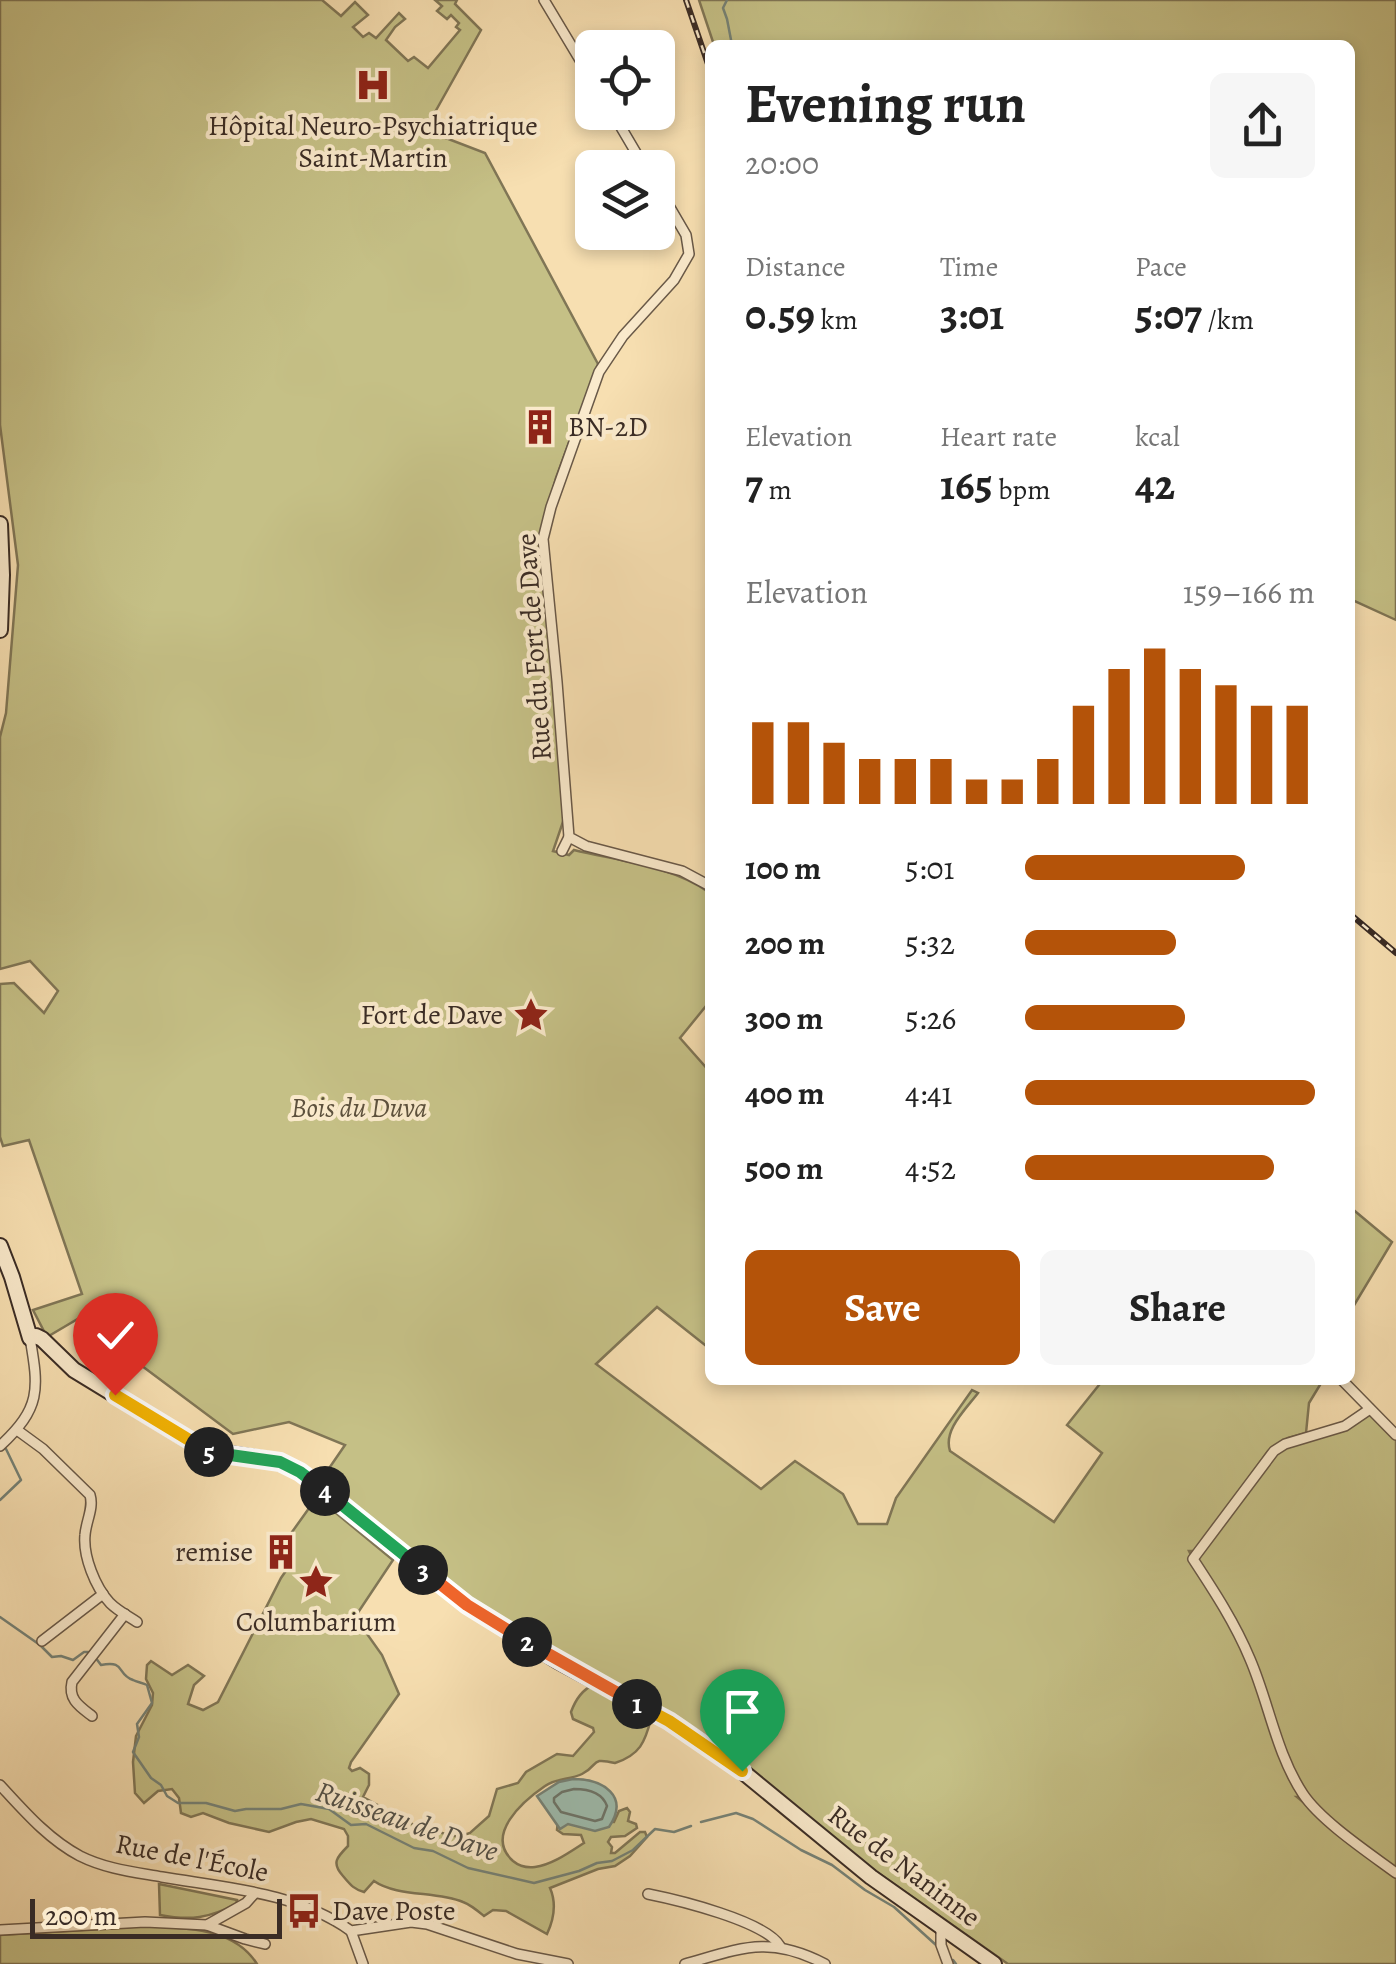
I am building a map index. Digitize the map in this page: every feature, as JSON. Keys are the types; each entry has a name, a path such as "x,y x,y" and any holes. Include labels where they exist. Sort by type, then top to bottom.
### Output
{"street":[{"path":"544,0 575,52"},
{"name":"Rue du Fort de Dave","path":"562,852 568,837 543,539 599,372 612,349 674,280 689,254 686,235 675,217"},
{"path":"0,524 0,630"},
{"path":"568,837 586,846 682,871 705,881"},
{"path":"0,1246 30,1338 36,1387 30,1410 2,1444"},
{"name":"Rue de Naninne","path":"30,1338 42,1339 74,1370 205,1450 280,1462 300,1472 478,1613 669,1721 726,1758 860,1868 994,1964"},
{"path":"1347,1385 1396,1435"},
{"path":"1370,1409 1340,1428 1279,1447 1264,1461 1193,1560 1238,1632 1284,1757 1304,1796 1396,1873"},
{"path":"17,1430 43,1449 90,1495 86,1551 103,1594 137,1622"},
{"path":"42,1640 103,1594"},
{"path":"92,1716 70,1694 72,1682 125,1614"},
{"name":"Rue de l'École","path":"0,1785 49,1836 80,1856 111,1868 284,1898 324,1913 351,1931"},
{"path":"207,1925 246,1903 255,1893"},
{"path":"648,1894 759,1927 780,1946"},
{"path":"0,1930 145,1922 207,1925 266,1944"},
{"path":"363,1964 351,1931 411,1922 516,1954 568,1964"},
{"path":"940,1927 948,1964"},
{"path":"686,1964 753,1946 780,1946 825,1964"}],"green space":[{"name":"Bois du Duva","path":"0,0 322,0 341,16 355,2 368,15 353,27 363,37 369,33 376,38 399,13 405,19 386,40 408,61 414,57 428,68 460,30 451,15 447,19 437,11 442,6 435,0 457,0 455,4 481,30 425,130 485,153 598,364 556,478 540,537 566,813 553,851 569,855 574,850 645,865 705,890 705,1007 680,1038 705,1066 705,1345 657,1307 596,1364 761,1489 795,1461 843,1494 858,1524 887,1524 896,1498 972,1390 978,1393 953,1428 950,1451 1054,1522 1102,1453 1067,1425 1099,1385 1320,1385 1309,1403 1306,1433 1288,1438 1268,1451 1196,1551 1189,1551 1193,1559 1274,1451 1340,1428 1370,1409 1396,1435 1396,1873 1297,1797 1396,1878 1396,1964 1008,1964 867,1865 731,1753 456,1590 321,1480 345,1445 289,1422 233,1434 81,1317 47,1337 33,1310 82,1294 29,1140 3,1146 0,1137 0,984 14,983 44,1013 58,991 30,961 0,969 0,737 6,713 18,565 0,425"},
{"path":"699,0 1396,0 1396,620 1355,601 1355,40 712,40"},
{"path":"1355,1211 1392,1242 1355,1304"},
{"path":"312,1504 325,1504 393,1560 355,1617 382,1655 399,1694 351,1762 352,1771 360,1768 369,1774 363,1797 418,1827 458,1837 470,1833 489,1816 497,1789 518,1783 526,1772 557,1754 573,1756 594,1732 573,1719 571,1712 589,1687 593,1685 651,1719 636,1752 615,1763 598,1761 582,1774 549,1783 510,1819 503,1840 505,1851 523,1866 541,1866 584,1843 581,1835 557,1830 558,1820 614,1822 619,1811 627,1808 628,1821 637,1828 625,1836 611,1837 611,1853 640,1832 647,1837 615,1866 550,1888 554,1911 547,1934 506,1911 493,1910 484,1916 452,1899 394,1889 374,1881 364,1892 357,1889 336,1864 348,1846 344,1829 311,1819 269,1832 203,1813 191,1817 181,1813 179,1798 172,1789 158,1791 144,1803 135,1793 136,1736 152,1705 147,1665 151,1661 172,1675 188,1665 204,1676 194,1685 188,1704 203,1710 218,1702 290,1565 277,1553"},
{"path":"159,1884 237,1900 226,1909 200,1917 160,1915"},
{"path":"146,1926 192,1929 222,1936 247,1952 257,1964 0,1964 0,1935"}],"water":[{"path":"559,1782 594,1782 610,1791 616,1806 609,1827 595,1831 568,1824 560,1829 537,1796"}],"waterway":[{"path":"727,0 723,8 731,40"},
{"name":"Ruisseau de Dave","path":"0,1500 21,1480 6,1449"},
{"name":"Ruisseau de Dave","path":"0,1617 52,1657 73,1660 88,1652"},
{"name":"Ruisseau de Dave","path":"95,1657 101,1665 114,1664 128,1677 147,1685 152,1703 137,1724 139,1737 133,1752 151,1778 178,1803 206,1803 235,1811 301,1804 329,1809 351,1825 366,1824 414,1848 433,1851 468,1868 534,1883 612,1861 633,1850 655,1829 674,1832 691,1826"},
{"name":"Ruisseau de Dave","path":"701,1822 736,1813 753,1819 894,1907 936,1945"},
{"name":"Ruisseau de Dave","path":"953,1960 956,1964"}],"railway":[{"path":"686,0 705,55"},
{"path":"1355,918 1396,953"}],"place":[{"name":"Hôpital Neuro-Psychiatrique Saint-Martin","path":"373,85"},
{"name":"BN-2D","path":"540,427"},
{"name":"Fort de Dave","path":"531,1015"},
{"name":"remise","path":"281,1552"},
{"name":"Columbarium","path":"316,1582"},
{"name":"Dave Poste","path":"304,1911"}],"route":[{"path":"115,1395 205,1450 273,1460 294,1468 478,1613 669,1721 742,1771"}]}
